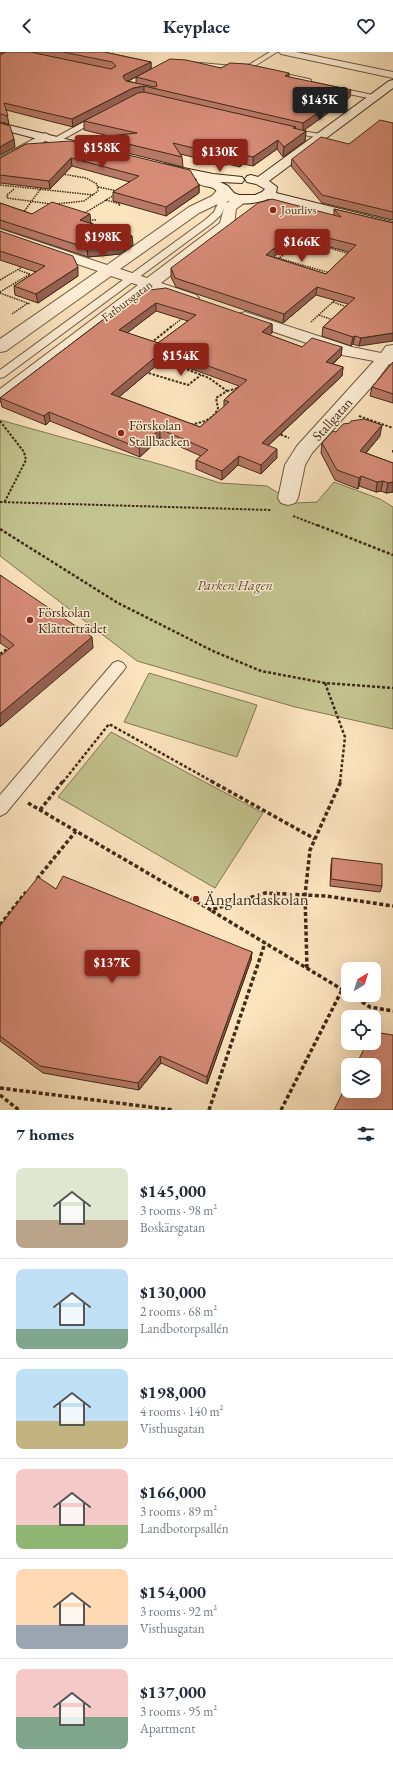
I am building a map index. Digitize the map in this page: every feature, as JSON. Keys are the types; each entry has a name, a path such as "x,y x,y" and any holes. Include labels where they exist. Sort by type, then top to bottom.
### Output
{"street":[{"path":"284,52 393,75"},
{"path":"260,181 393,83"},
{"path":"0,126 104,152"},
{"path":"0,162 50,138"},
{"path":"154,165 213,178 260,181 270,187 271,191 268,195"},
{"path":"175,170 228,199"},
{"path":"228,199 227,183 238,180"},
{"path":"0,347 194,210 217,199 261,198 268,195 393,226"},
{"name":"Fatbursgatan","path":"0,397 227,225 228,199"},
{"path":"0,233 203,302"},
{"path":"229,311 348,351 390,356"},
{"name":"Stallgatan","path":"285,508 295,465 308,446 390,356"}],"lane":[{"path":"247,68 274,52"},
{"path":"181,63 247,68 309,80 305,84 373,98"},
{"path":"144,95 128,84 158,68"},
{"path":"50,138 109,112"},
{"path":"280,128 320,136"},
{"path":"0,375 208,222 228,199"},
{"path":"0,808 118,667"}],"path":[{"path":"60,174 86,178 95,183 98,187 120,192 79,217"},
{"path":"0,185 39,191 52,190 94,195"},
{"path":"18,216 25,212 30,202 43,186"},
{"path":"14,188 7,198 30,202 71,204 83,201 94,195 98,191 98,187"},
{"path":"106,200 120,204 119,206"},
{"path":"41,203 49,207"},
{"path":"84,219 96,220"},
{"path":"275,262 304,238 298,237"},
{"path":"301,240 352,254 355,257"},
{"path":"335,250 341,245"},
{"path":"0,280 51,251"},
{"path":"346,259 352,254"},
{"path":"268,255 330,273 326,277"},
{"path":"0,293 30,274 18,269"},
{"path":"0,293 33,305"},
{"path":"297,335 337,298"},
{"path":"332,302 351,308"},
{"path":"12,314 28,303"},
{"path":"319,315 333,320"},
{"path":"155,357 216,381 232,394"},
{"path":"141,370 188,385 201,375"},
{"path":"186,424 201,422 212,417 218,411 216,398 227,391 240,388"},
{"path":"340,410 393,428"},
{"path":"0,421 24,452 26,460 4,503"},
{"path":"272,432 308,446"},
{"path":"0,502 285,508 393,555"},
{"path":"0,529 118,603 213,651 261,671 325,683 393,688"},
{"path":"0,654 10,646 5,643"},
{"path":"307,968 305,895 310,850 341,780 345,737 325,683"},
{"path":"40,810 109,724 315,839"},
{"path":"12,794 211,910 341,989"},
{"path":"33,884 76,831"},
{"path":"0,925 28,890"},
{"path":"211,910 265,893 326,896 393,906"},
{"path":"209,1110 265,943"},
{"path":"281,1110 341,992"},
{"path":"362,1002 370,1007 393,1011"},
{"path":"0,1088 173,1110"},
{"path":"0,1095 19,1110"}],"green space":[{"name":"Parken Hagen","path":"0,420 166,466 220,483 267,486 294,503 317,502 334,482 380,499 393,507 393,729 295,707 137,661 0,556"},
{"path":"149,673 257,705 237,757 124,722"},
{"path":"111,732 263,813 215,888 58,797"}],"building":[{"path":"6,52 30,52 111,69 116,66 112,62 63,52 104,52 151,62 124,75 123,77 126,81 155,87 157,86 156,82 136,77 170,59 186,60 221,68 230,63 247,64 289,73 285,76 351,90 303,123 144,86 133,88 72,119 4,103 8,116 0,114 0,55"},
{"path":"144,92 296,127 293,128 306,131 284,147 278,140 253,157 244,155 240,157 228,154 226,156 173,143 182,157 99,137 137,133 84,121 138,93"},
{"path":"380,120 393,123 393,212 322,195 292,159 321,137 349,144"},
{"path":"0,123 10,126 14,139 0,147"},
{"path":"71,141 190,170 199,185 166,207 113,192 139,176 71,158 49,181 0,175 0,158 26,144"},
{"path":"272,199 341,217 334,209 393,223 393,333 361,338 355,336 353,337 323,327 355,298 317,287 284,314 175,278 171,268 258,203","holes":["296,230 356,245 326,274 266,255"]},
{"path":"52,202 90,214 80,220 132,236 120,245 87,248 0,220 0,203 32,214"},
{"path":"0,231 73,256 78,267 36,294 14,286 45,266 0,251"},
{"path":"166,288 272,324 262,332 302,347 312,338 342,347 326,362 343,367 262,443 277,449 261,465 239,456 222,471 196,460 208,450 160,429 139,448 49,412 44,416 0,398 141,291","holes":["156,303 196,315 158,343 119,330","164,350 247,380 224,400 229,402 200,427 111,394"]},
{"path":"393,362 393,394 372,387"},
{"path":"364,419 382,425 360,451 393,463 393,482 377,482 361,476 359,478 337,470 322,443 333,431 336,432 343,424"},
{"path":"0,575 92,637 0,714 0,656 14,645 0,634"},
{"path":"332,858 382,864 382,886 331,879"},
{"path":"63,876 252,952 207,1077 160,1056 138,1083 40,1066 0,1036 0,926 38,877 56,889"},
{"path":"381,1033 393,1035 393,1110 334,1110 341,1096 341,1098 381,1098 381,1058 360,1058 364,1050 381,1050"}],"place":[{"name":"Jourlivs","path":"273,210"},
{"name":"Förskolan Stallbacken","path":"121,433"},
{"name":"Förskolan Klätterträdet","path":"30,620"},
{"name":"Änglandaskolan","path":"196,899"}]}
